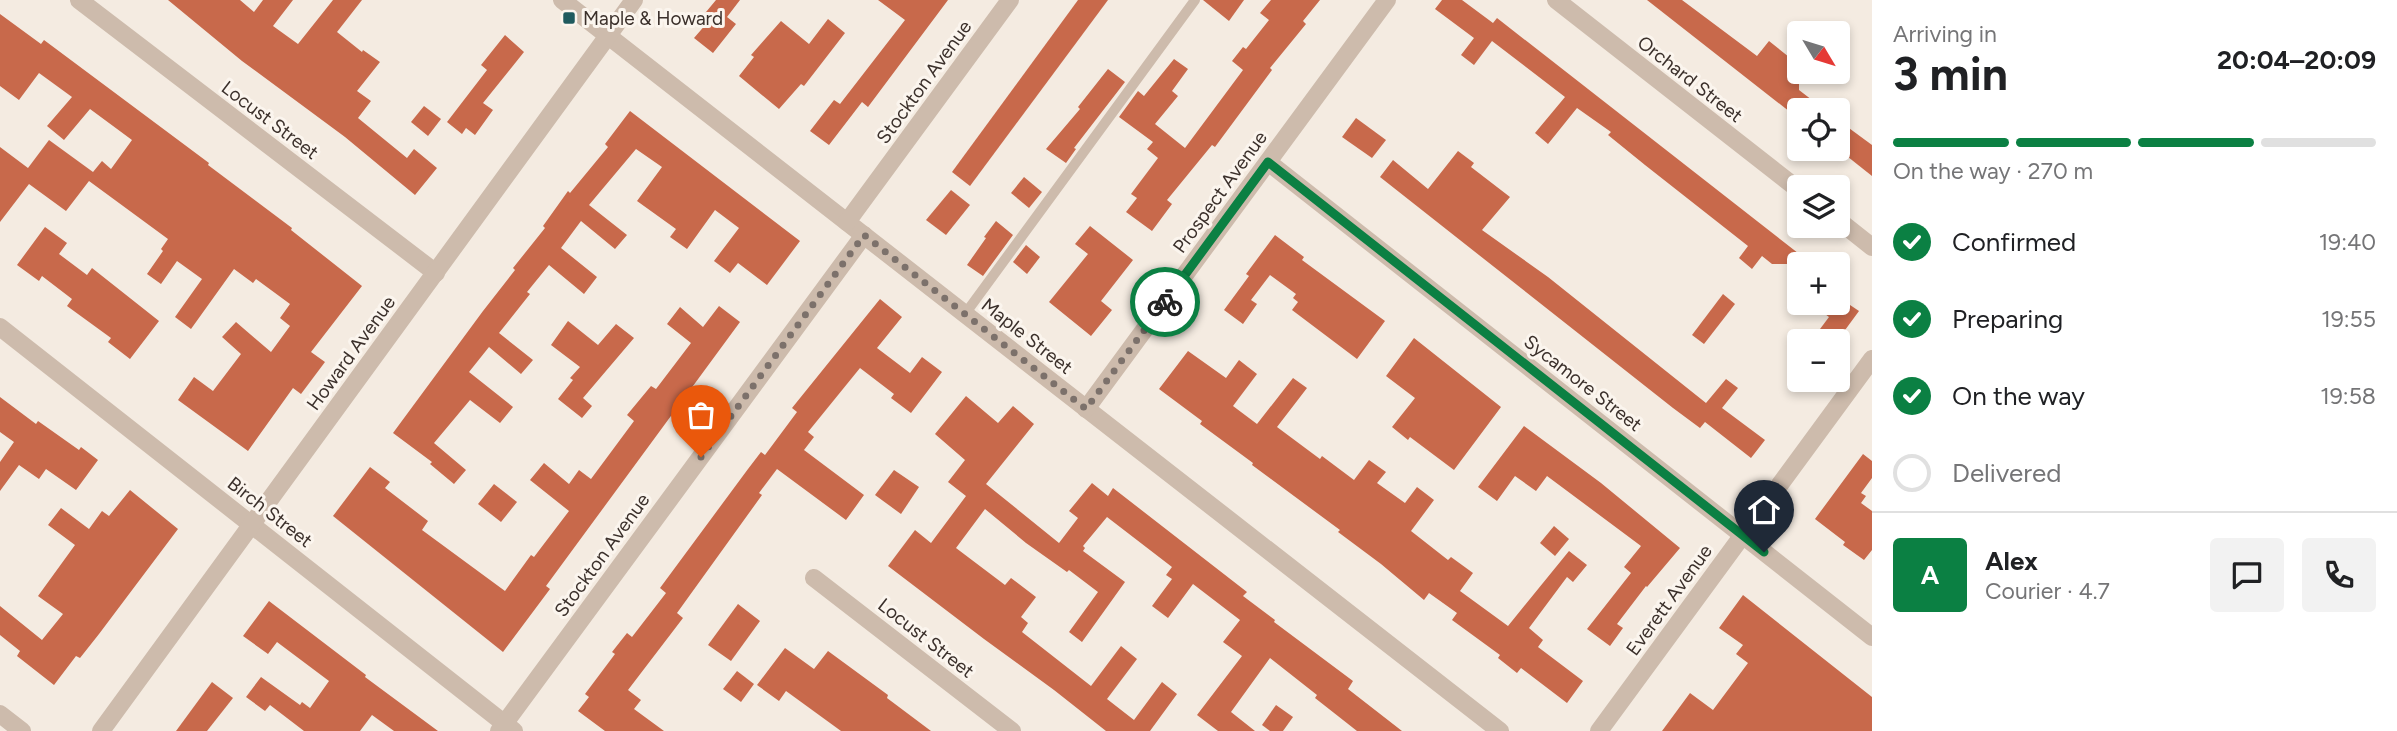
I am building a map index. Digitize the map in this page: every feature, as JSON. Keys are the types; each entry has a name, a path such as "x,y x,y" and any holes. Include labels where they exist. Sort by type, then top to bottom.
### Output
{"street":[{"name":"Locust Street","path":"79,0 436,273"},
{"name":"Maple Street","path":"562,0 1500,731"},
{"name":"Howard Avenue","path":"102,731 634,0"},
{"name":"Stockton Avenue","path":"847,222 1010,0"},
{"name":"Prospect Avenue","path":"1086,409 1387,0"},
{"name":"Orchard Street","path":"1556,0 1787,181"},
{"name":"Sycamore Street","path":"1268,162 1872,637"},
{"path":"1850,230 1872,247"},
{"name":"Stockton Avenue","path":"506,729 864,235"},
{"name":"Birch Street","path":"0,327 252,524 506,729"},
{"name":"Everett Avenue","path":"1599,731 1872,359"},
{"name":"Locust Street","path":"814,578 1012,731"},
{"path":"0,714 22,731"}],"lane":[{"path":"965,314 1195,0"}],"building":[{"path":"168,0 240,0 254,12 263,0 293,0 273,26 298,44 333,0 362,0 337,32 380,62 357,91 371,101 358,118 407,158 414,149 437,168 415,195 345,137 242,61"},
{"path":"716,0 740,0 727,17 736,24 713,53 694,38 707,23 701,18"},
{"path":"878,0 948,0 868,107 862,102 829,145 810,131 834,100 840,104 905,20"},
{"path":"1078,0 1108,0 970,186 952,172"},
{"path":"1203,0 1244,0 1229,21"},
{"path":"1271,0 1320,0 1303,21 1306,24 1270,68 1272,70 1215,147 1212,145 1167,200 1172,204 1152,231 1126,212 1137,198 1131,194 1158,158 1147,149 1153,142 1119,117 1138,91 1144,96 1174,59 1188,69 1172,91 1178,96 1155,124 1185,148 1243,70 1232,61 1243,47 1246,49 1269,20 1260,13"},
{"path":"1442,0 1462,0 1493,23 1497,18 1797,252 1787,252 1787,264 1772,264 1762,256 1752,269 1739,258 1748,246 1608,135 1611,132 1577,108 1548,144 1535,133 1565,97 1492,41 1474,65 1461,55 1474,38 1435,9"},
{"path":"1647,0 1682,0 1757,56 1769,41 1787,55 1787,84 1799,84 1799,90 1809,98 1787,98 1787,110"},
{"path":"0,14 41,44 44,40 209,163 208,165 292,228 291,230 362,286 311,352 325,362 301,394 293,388 248,451 178,400 194,377 213,391 241,354 222,337 236,322 271,352 290,326 280,318 290,304 256,279 253,283 234,269 191,329 175,317 202,279 177,261 161,284 147,274 168,239 89,181 66,211 29,184 0,222 0,147 28,168 49,140 93,172 102,161 111,169 132,140 90,109 64,140 47,126 72,97 39,73 19,100 0,86"},
{"path":"828,19 845,33 804,86 801,84 779,109 739,76 754,57 751,55 781,21 809,44"},
{"path":"505,35 524,52 483,103 493,110 475,135 466,128 462,134 447,122 487,70 481,65"},
{"path":"1108,69 1125,82 1074,148 1076,149 1066,163 1046,149 1080,109 1078,107"},
{"path":"424,106 441,119 428,136 411,122"},
{"path":"630,111 800,241 767,285 738,263 730,273 714,261 739,228 715,210 687,249 670,237 676,229 637,201 662,167 636,149 589,205 627,235 615,249 581,221 561,248 597,277 584,294 549,265 499,333 533,360 521,374 489,347 469,372 513,407 500,423 470,400 434,443 466,470 454,484 430,464 432,462 393,433 515,270 513,268 545,228 543,226 568,191 570,193 608,147 605,144"},
{"path":"1356,118 1386,140 1372,158 1342,137"},
{"path":"1850,129 1872,145 1872,176 1850,159"},
{"path":"1458,151 1474,163 1471,167 1510,197 1482,230 1548,277 1706,403 1726,379 1738,388 1722,408 1765,440 1751,458 1705,422 1700,428 1673,408 1380,177 1393,160 1428,189"},
{"path":"1024,177 1042,192 1029,208 1011,193"},
{"path":"951,190 970,205 946,235 926,220"},
{"path":"996,221 1013,235 983,276 967,265"},
{"path":"1090,226 1133,260 1101,301 1112,310 1091,336 1049,302 1088,254 1075,244"},
{"path":"45,227 67,243 59,254 87,275 92,268 159,321 130,359 108,342 111,338 67,306 72,299 42,276 39,281 17,265"},
{"path":"1275,235 1304,257 1302,260 1385,321 1357,359 1292,310 1298,302 1293,298 1296,294 1270,275 1251,300 1257,304 1243,324 1224,310"},
{"path":"1026,245 1040,257 1027,274 1013,262"},
{"path":"1723,294 1735,304 1704,344 1692,335"},
{"path":"880,299 902,317 877,348 910,373 922,357 942,372 911,413 891,398 894,394 860,368 808,432 814,437 804,450 864,495 846,520 777,469 759,493 762,495 677,613 683,618 628,690 641,700 634,709 664,731 605,731 578,711 589,697 585,694 627,633 632,637 666,593 660,588 761,452 765,455 797,412 792,408"},
{"path":"1850,305 1859,311 1846,329 1820,329 1829,317 1826,315 1850,315"},
{"path":"719,306 740,322 546,586 550,589 503,652 333,516 370,467 390,482 385,488 428,521 422,530 505,591 531,555 534,557 569,511 530,480 544,463 569,484 579,470 591,479 634,421 627,415 651,386 656,389 691,343 667,324 680,307 703,327"},
{"path":"568,321 598,345 616,324 634,338 583,398 592,406 582,418 558,399 580,367 551,345"},
{"path":"1414,338 1501,407 1454,470 1392,427 1415,398 1386,376"},
{"path":"1188,351 1226,378 1239,360 1257,374 1233,406 1257,424 1293,378 1307,388 1277,427 1354,480 1369,460 1386,472 1377,483 1405,503 1417,487 1434,500 1411,531 1448,560 1451,557 1473,573 1460,591 1508,626 1569,551 1587,565 1573,582 1567,577 1529,628 1543,640 1538,647 1583,681 1567,703 1521,668 1517,673 1498,658 1500,655 1452,620 1457,613 1429,593 1424,600 1338,532 1340,530 1252,465 1253,463 1200,424 1202,421 1159,389"},
{"path":"966,396 998,423 1013,406 1034,424 986,484 1059,543 1078,518 1069,511 1092,483 1108,496 1113,488 1247,592 1243,596 1275,620 1274,622 1353,681 1348,689 1402,731 1357,731 1270,658 1231,712 1255,731 1218,731 1197,715 1242,656 1223,642 1240,620 1193,584 1168,618 1152,606 1172,579 1166,575 1172,567 1107,517 1083,546 1083,551 1125,582 1082,642 1069,632 1098,592 1069,570 1067,572 1026,543 985,509 956,548 1005,585 1011,578 1036,597 1021,617 1028,623 1022,632 1091,686 1121,646 1137,659 1107,699 1134,720 1162,682 1177,694 1150,731 1106,731 888,566 915,530 931,543 966,496 948,482 965,460 935,434"},
{"path":"0,397 36,424 38,421 98,460 76,490 46,469 39,479 19,465 0,491 0,462 14,442 0,432"},
{"path":"1524,426 1601,483 1680,548 1617,624 1623,628 1610,646 1587,629 1631,573 1624,567 1641,546 1547,476 1536,491 1515,476 1497,501 1478,487"},
{"path":"1863,454 1872,461 1872,478 1861,493 1866,496 1861,503 1872,511 1872,550 1864,560 1815,519"},
{"path":"894,470 919,487 901,514 875,495"},
{"path":"494,484 517,502 501,522 478,504"},
{"path":"130,490 178,529 80,658 76,656 54,685 17,656 20,651 0,635 0,606 42,640 63,614 38,596 75,545 48,525 61,508 89,529 102,511 109,516"},
{"path":"1554,526 1569,539 1555,556 1540,543"},
{"path":"1743,595 1872,697 1872,731 1662,731 1690,693 1713,710 1748,663 1736,654 1743,645 1719,628"},
{"path":"269,601 438,731 394,731 372,715 360,731 304,731 270,705 265,711 246,697 261,677 300,705 302,702 310,708 329,681 277,642 268,654 243,636"},
{"path":"738,604 760,621 731,661 708,645"},
{"path":"785,648 814,669 828,651 931,731 841,731 786,691 779,701 757,685"},
{"path":"737,671 754,684 741,702 723,689"},
{"path":"212,682 233,698 207,731 176,731"},
{"path":"1276,705 1293,717 1283,731 1270,731 1262,725"}],"way so far":[{"path":"701,457 864,235 1086,409 1165,302"}],"place":[{"name":"Maple & Howard","path":"569,18"}],"route":[{"path":"1165,302 1268,162 1764,552"}]}
